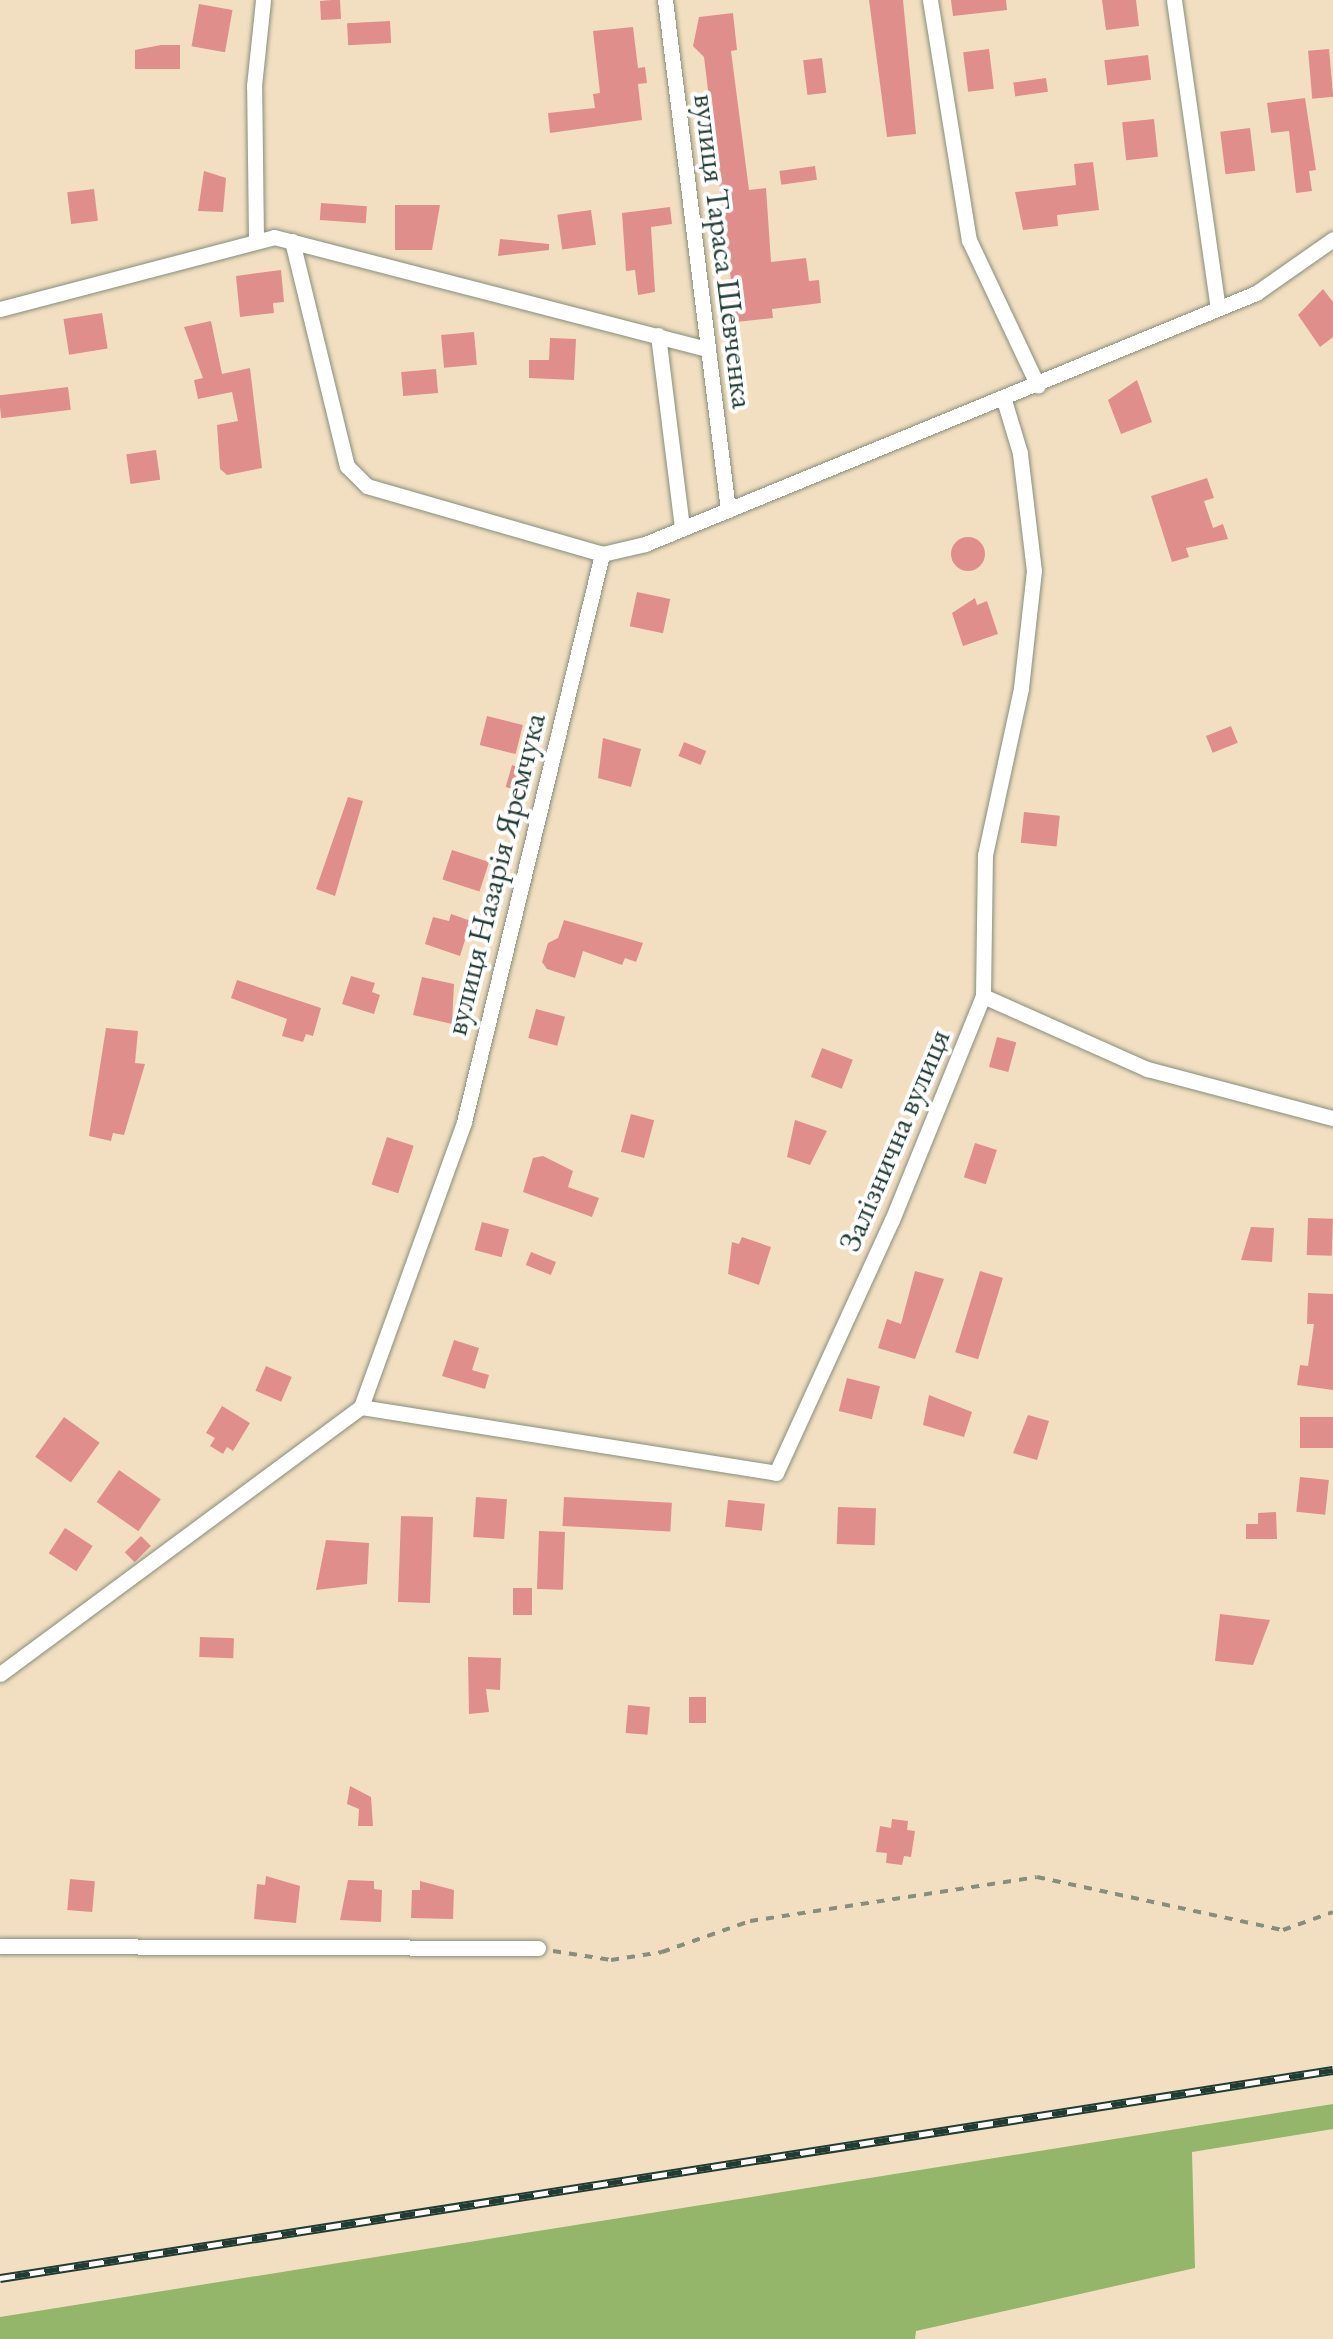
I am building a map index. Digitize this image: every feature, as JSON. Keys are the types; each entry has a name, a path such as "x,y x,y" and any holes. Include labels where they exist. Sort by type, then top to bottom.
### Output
{"street":[{"path":"256,239 254,86 263,0"},
{"name":"вулиця Тараса Шевченка","path":"666,0 728,510"},
{"path":"930,0 969,240 1038,386"},
{"path":"1174,0 1218,308"},
{"path":"0,309 256,239 292,240 708,349"},
{"path":"292,240 347,466 368,486 602,554 682,529 1038,386 1290,274 1333,239"},
{"path":"658,336 682,529"},
{"name":"Залізнична вулиця","path":"361,1407 776,1473 892,1220 983,996 985,855 1021,688 1034,571 1020,454 1004,400"},
{"name":"вулиця Назарія Яремчука","path":"361,1407 464,1122 602,554"},
{"path":"983,996 1147,1069 1333,1118"},
{"path":"0,1674 361,1407"},
{"path":"0,1946 538,1948"}],"path":[{"path":"538,1948 611,1960 662,1952 750,1921 1038,1877 1268,1928 1312,1924 1333,1912"}],"green space":[{"path":"1333,2104 1333,2129 1192,2152 1195,2268 916,2331 915,2339 0,2339 0,2317"}],"building":[{"path":"340,0 341,19 321,20 320,1"},
{"path":"869,0 903,0 916,134 887,137"},
{"path":"951,0 1006,0 1007,10 953,16"},
{"path":"1102,0 1136,0 1139,26 1106,30"},
{"path":"199,4 232,10 225,52 192,46"},
{"path":"733,13 737,50 731,51 749,190 766,188 771,262 806,258 809,281 819,280 821,303 772,309 773,318 736,322 704,57 693,46 699,17"},
{"path":"390,21 391,43 348,45 347,23"},
{"path":"633,27 638,68 645,67 647,83 638,84 642,120 550,133 548,113 595,108 593,94 600,93 593,31"},
{"path":"180,45 180,69 135,69 135,50"},
{"path":"989,49 994,89 968,92 963,52"},
{"path":"1329,49 1333,97 1312,99 1308,51"},
{"path":"1148,55 1151,80 1107,85 1104,60"},
{"path":"822,58 826,93 807,95 803,60"},
{"path":"1046,78 1048,92 1015,96 1013,83"},
{"path":"1305,98 1316,170 1309,171 1312,191 1296,193 1289,131 1271,133 1267,103"},
{"path":"1154,119 1158,157 1126,160 1122,122"},
{"path":"1250,128 1255,171 1225,174 1220,132"},
{"path":"1093,162 1099,210 1057,215 1058,226 1023,230 1015,192 1076,185 1074,164"},
{"path":"815,166 817,180 781,185 779,171"},
{"path":"204,171 226,178 223,212 198,211"},
{"path":"94,189 98,221 71,224 67,192"},
{"path":"321,203 367,206 366,223 320,220"},
{"path":"395,205 440,205 432,250 395,250"},
{"path":"670,207 672,224 651,227 655,292 638,295 635,270 626,271 622,213"},
{"path":"591,210 596,245 562,249 557,215"},
{"path":"500,239 549,244 549,250 498,256"},
{"path":"281,270 284,302 273,303 274,313 240,317 236,276"},
{"path":"1323,289 1333,302 1333,337 1320,347 1298,315"},
{"path":"102,313 108,349 69,355 63,319"},
{"path":"211,321 222,374 250,368 262,468 227,475 220,469 217,425 238,421 232,392 198,399 194,380 203,378 184,327"},
{"path":"474,332 477,365 444,368 441,335"},
{"path":"550,338 576,339 574,380 529,378 529,360 549,360"},
{"path":"436,369 438,393 403,396 401,372"},
{"path":"1137,380 1152,422 1121,434 1108,400"},
{"path":"68,387 71,410 1,418 0,395"},
{"path":"156,450 160,480 130,484 126,454"},
{"path":"1207,478 1214,498 1204,501 1213,528 1223,524 1228,539 1186,548 1189,557 1172,562 1151,496"},
{"path":"968,537 980,542 985,554 980,566 968,571 956,566 951,554 956,542"},
{"path":"637,592 670,599 663,633 630,626"},
{"path":"975,598 977,605 987,601 998,634 963,646 952,613"},
{"path":"487,716 523,725 516,754 480,745"},
{"path":"1231,726 1238,743 1213,753 1206,736"},
{"path":"603,738 641,749 631,787 598,778"},
{"path":"684,742 706,751 701,765 678,756"},
{"path":"512,765 530,770 524,792 506,787"},
{"path":"348,797 363,801 335,896 316,889"},
{"path":"1024,812 1060,816 1057,847 1021,843"},
{"path":"452,850 489,862 480,892 442,879"},
{"path":"451,914 471,921 460,956 425,944 433,917 449,921"},
{"path":"564,920 643,943 636,962 625,958 622,965 583,951 575,978 547,969 542,962 548,943 558,938"},
{"path":"351,976 375,983 372,992 380,995 374,1014 342,1004"},
{"path":"422,977 454,984 452,1024 413,1015"},
{"path":"237,980 321,1008 313,1036 306,1034 303,1042 282,1036 287,1019 231,998"},
{"path":"536,1009 565,1017 557,1046 528,1038"},
{"path":"106,1028 138,1031 135,1063 145,1064 124,1135 113,1133 111,1141 89,1136"},
{"path":"997,1037 1016,1042 1008,1072 989,1067"},
{"path":"822,1048 853,1060 842,1089 811,1077"},
{"path":"631,1114 654,1120 644,1158 621,1152"},
{"path":"795,1120 827,1131 810,1165 787,1157"},
{"path":"387,1137 414,1146 398,1193 372,1185"},
{"path":"975,1143 997,1150 986,1184 964,1177"},
{"path":"543,1156 573,1171 568,1187 599,1198 592,1217 523,1192 533,1158"},
{"path":"1308,1218 1333,1219 1332,1256 1307,1255"},
{"path":"482,1222 509,1229 502,1257 474,1250"},
{"path":"1251,1227 1274,1228 1272,1262 1241,1260"},
{"path":"742,1237 771,1247 759,1285 728,1274 732,1242 739,1244"},
{"path":"531,1252 556,1262 551,1275 526,1265"},
{"path":"915,1271 944,1279 915,1359 878,1348 887,1319 901,1324"},
{"path":"980,1271 1003,1278 978,1359 955,1352"},
{"path":"1308,1293 1333,1294 1333,1390 1297,1385 1300,1365 1308,1366 1314,1324 1307,1324"},
{"path":"454,1340 479,1348 472,1370 489,1375 485,1389 442,1376"},
{"path":"266,1366 292,1377 281,1402 255,1391"},
{"path":"847,1378 880,1386 872,1419 839,1411"},
{"path":"929,1395 972,1412 964,1437 923,1425"},
{"path":"222,1406 250,1423 233,1451 227,1447 223,1454 210,1446 215,1438 206,1433"},
{"path":"1028,1415 1049,1421 1037,1460 1013,1453"},
{"path":"64,1417 100,1443 71,1483 35,1457"},
{"path":"1300,1417 1333,1417 1333,1448 1300,1448"},
{"path":"119,1470 161,1499 138,1531 97,1502"},
{"path":"1300,1477 1329,1480 1325,1515 1296,1512"},
{"path":"476,1497 507,1499 504,1539 473,1537"},
{"path":"564,1497 672,1503 670,1532 562,1526"},
{"path":"728,1500 765,1504 762,1531 725,1527"},
{"path":"838,1507 876,1508 875,1545 837,1544"},
{"path":"1276,1512 1277,1539 1246,1539 1246,1524 1258,1524 1258,1513"},
{"path":"401,1516 433,1517 430,1603 398,1602"},
{"path":"65,1528 93,1546 76,1571 49,1553"},
{"path":"539,1531 565,1532 563,1590 537,1589"},
{"path":"141,1536 151,1546 135,1562 125,1552"},
{"path":"326,1540 369,1543 367,1584 316,1590"},
{"path":"513,1588 532,1588 532,1615 513,1615"},
{"path":"1220,1614 1270,1620 1253,1665 1215,1661"},
{"path":"200,1637 234,1638 233,1658 199,1657"},
{"path":"468,1657 501,1658 500,1690 486,1689 489,1712 469,1714"},
{"path":"689,1697 706,1697 706,1723 689,1723"},
{"path":"628,1705 650,1707 647,1735 626,1733"},
{"path":"350,1786 371,1797 373,1826 358,1826 359,1809 347,1804"},
{"path":"892,1819 908,1821 907,1830 915,1831 911,1857 904,1856 902,1865 886,1863 887,1853 876,1852 880,1826 891,1828"},
{"path":"266,1876 300,1886 296,1923 254,1919 257,1884 265,1885"},
{"path":"70,1879 95,1881 92,1912 67,1910"},
{"path":"348,1880 374,1881 374,1889 382,1890 381,1922 340,1920"},
{"path":"420,1881 454,1890 453,1919 411,1918 412,1890 420,1890"}],"railway":[{"path":"0,2278 1333,2070"}]}
